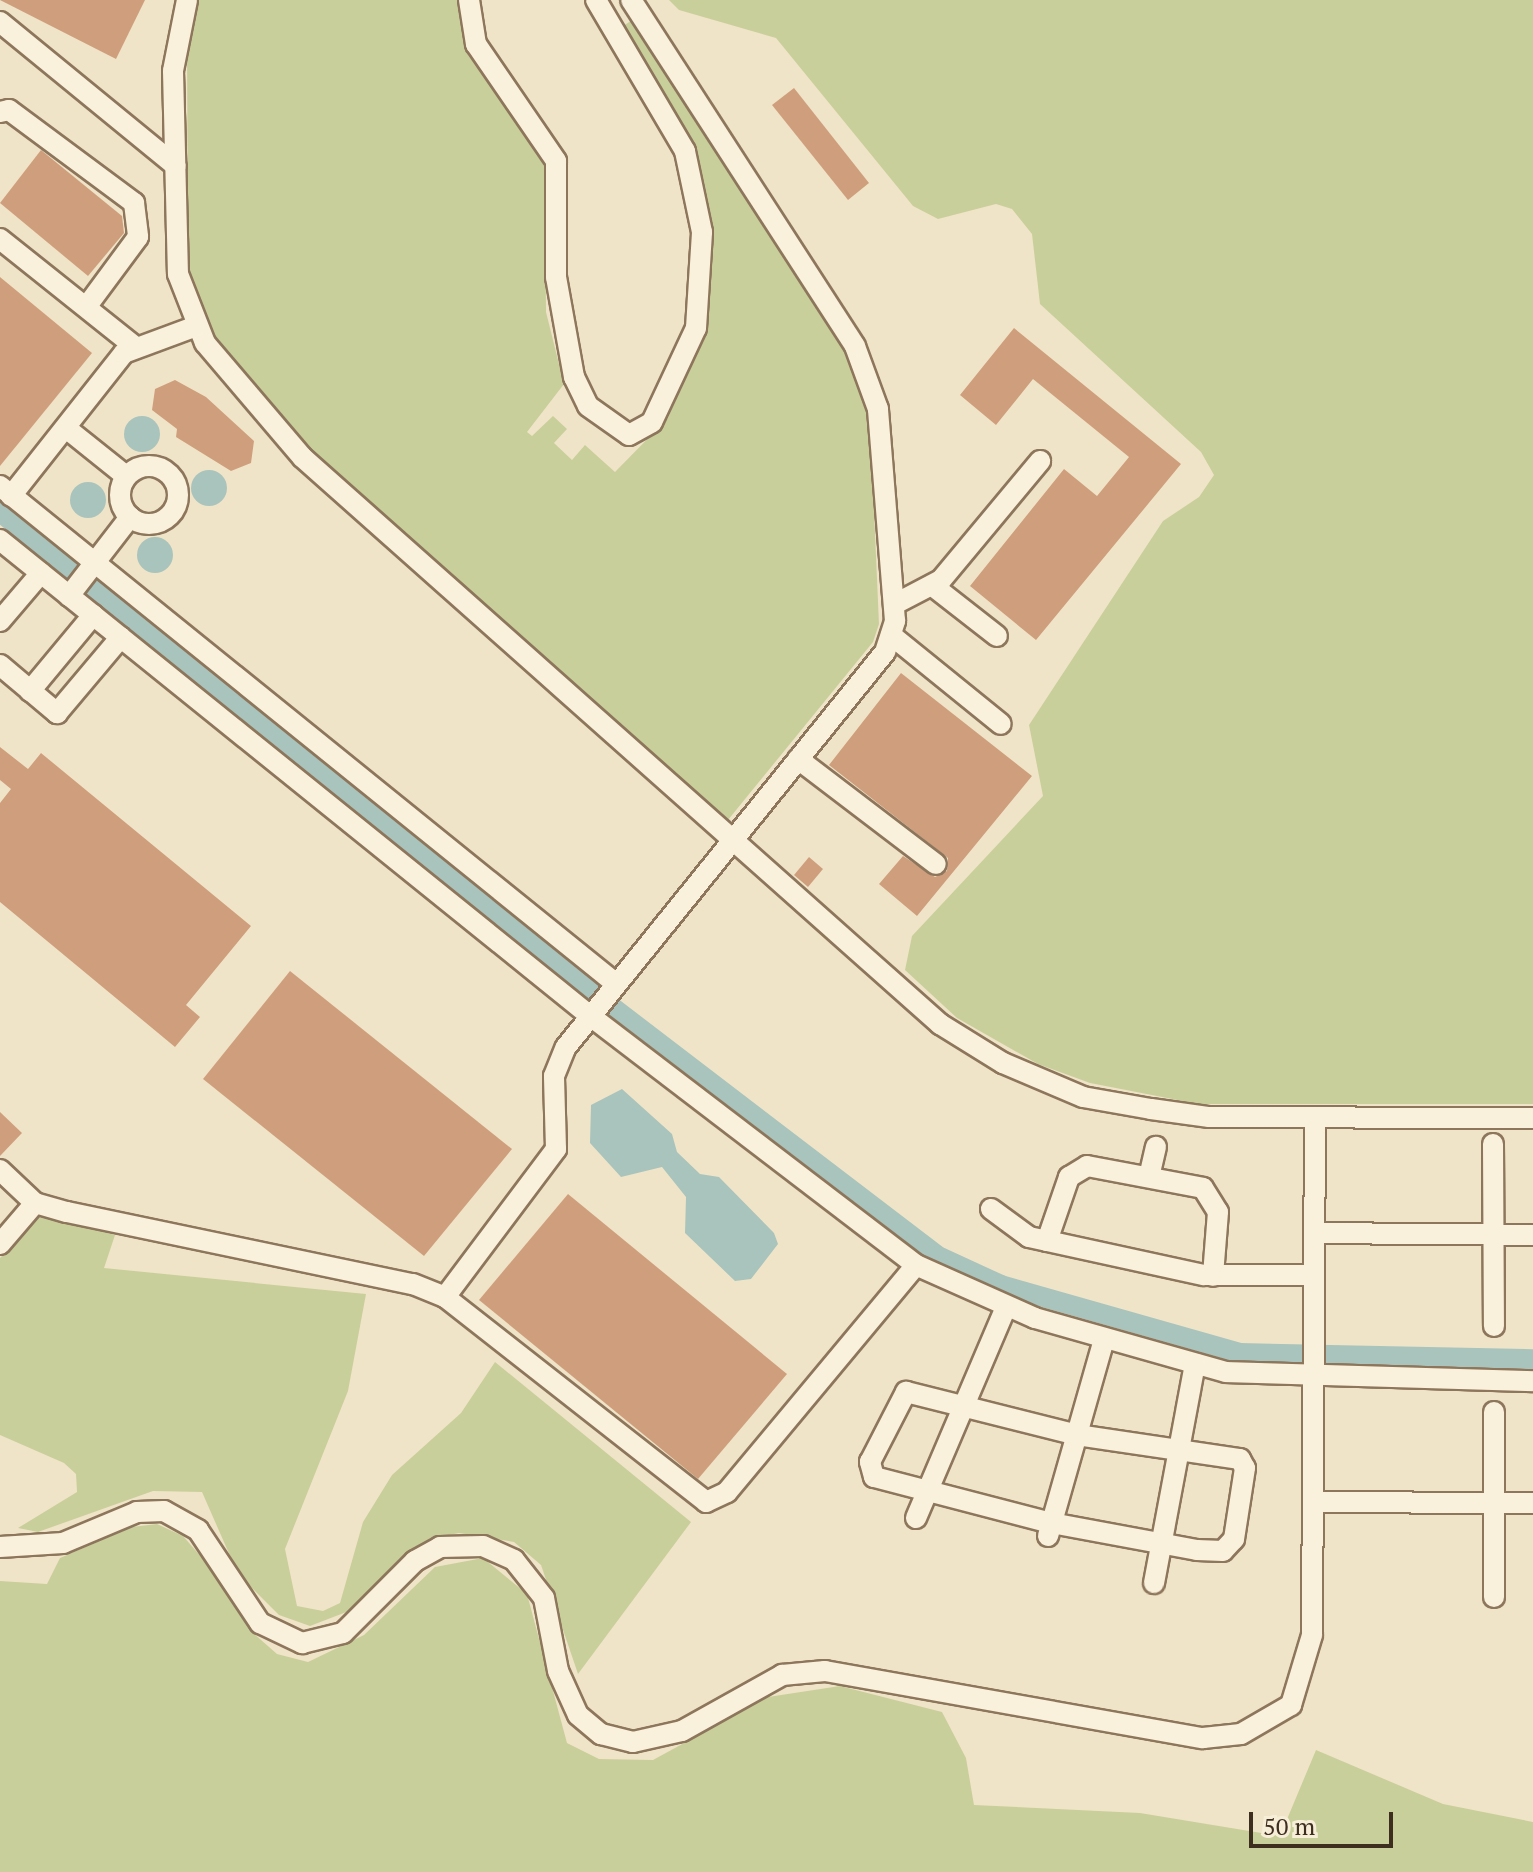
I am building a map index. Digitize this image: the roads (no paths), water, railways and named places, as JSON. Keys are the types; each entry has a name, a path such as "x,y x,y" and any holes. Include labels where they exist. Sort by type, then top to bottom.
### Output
{"street":[{"path":"187,0 173,71 178,274 194,327 302,457 729,843 940,1024 1003,1063 1083,1097 1151,1109 1315,1118 1533,1118"},
{"path":"469,0 476,44 556,161 556,277 574,377 588,406 629,435 652,422 696,328 702,232 685,151 605,3"},
{"path":"445,1297 556,1149 557,1063 602,1000 885,652 891,635 895,604 878,409 855,346 631,0"},
{"path":"0,22 176,166"},
{"path":"0,112 9,110 134,203 138,237 87,306"},
{"path":"0,239 134,346"},
{"path":"194,327 134,346 66,428 6,491 83,580 602,1000 916,1265 1006,1307 1104,1340 1195,1364 1312,1374 1533,1381"},
{"path":"66,428 126,476"},
{"path":"895,604 933,586 1040,461"},
{"path":"126,476 159,467 177,487 165,519 130,517"},
{"path":"126,476 121,502 130,517"},
{"path":"83,580 130,517"},
{"path":"4,552 41,573 83,580"},
{"path":"0,621 41,573"},
{"path":"83,580 93,615 602,1000"},
{"path":"933,586 997,636"},
{"path":"30,691 93,615"},
{"path":"891,635 1001,724"},
{"path":"0,665 57,713 121,637"},
{"path":"798,759 936,864"},
{"path":"0,1547 63,1543 137,1512 164,1511 198,1530 260,1623 302,1643 343,1633 415,1561 440,1547 483,1546 514,1560 544,1598 558,1671 578,1715 601,1734 633,1742 682,1731 782,1675 825,1671 1203,1738 1260,1728 1300,1690 1312,1635 1315,1118"},
{"path":"1493,1144 1494,1326"},
{"path":"1149,1177 1156,1147"},
{"path":"1047,1241 1077,1169 1094,1166 1149,1177 1212,1193 1213,1276"},
{"path":"0,1170 35,1203 413,1284 445,1297 706,1502 727,1492 916,1265"},
{"path":"0,1244 35,1203"},
{"path":"991,1209 1017,1231 1047,1241 1213,1276 1313,1275"},
{"path":"1314,1233 1533,1235"},
{"path":"916,1518 1006,1307"},
{"path":"1050,1529 1104,1340"},
{"path":"1154,1583 1195,1364"},
{"path":"916,1392 1077,1435 1244,1463 1234,1539 1215,1552 1050,1529 874,1477 870,1462 900,1396 916,1392"},
{"path":"1494,1412 1494,1597"},
{"path":"1314,1502 1533,1503"}],"water":[{"path":"142,416 155,421 160,434 155,447 142,452 129,447 124,434 129,421"},
{"path":"209,470 222,475 227,488 222,501 209,506 196,501 191,488 196,475"},
{"path":"88,482 101,487 106,500 101,513 88,518 75,513 70,500 75,487"},
{"path":"155,537 168,542 173,555 168,568 155,573 142,568 137,555 142,542"},
{"path":"622,1089 672,1134 677,1152 700,1174 719,1177 774,1233 778,1244 751,1279 735,1281 685,1233 686,1197 662,1167 621,1177 590,1143 591,1105"}],"waterway":[{"path":"0,512 590,990 936,1255 1001,1285 1239,1353 1533,1359"}]}
